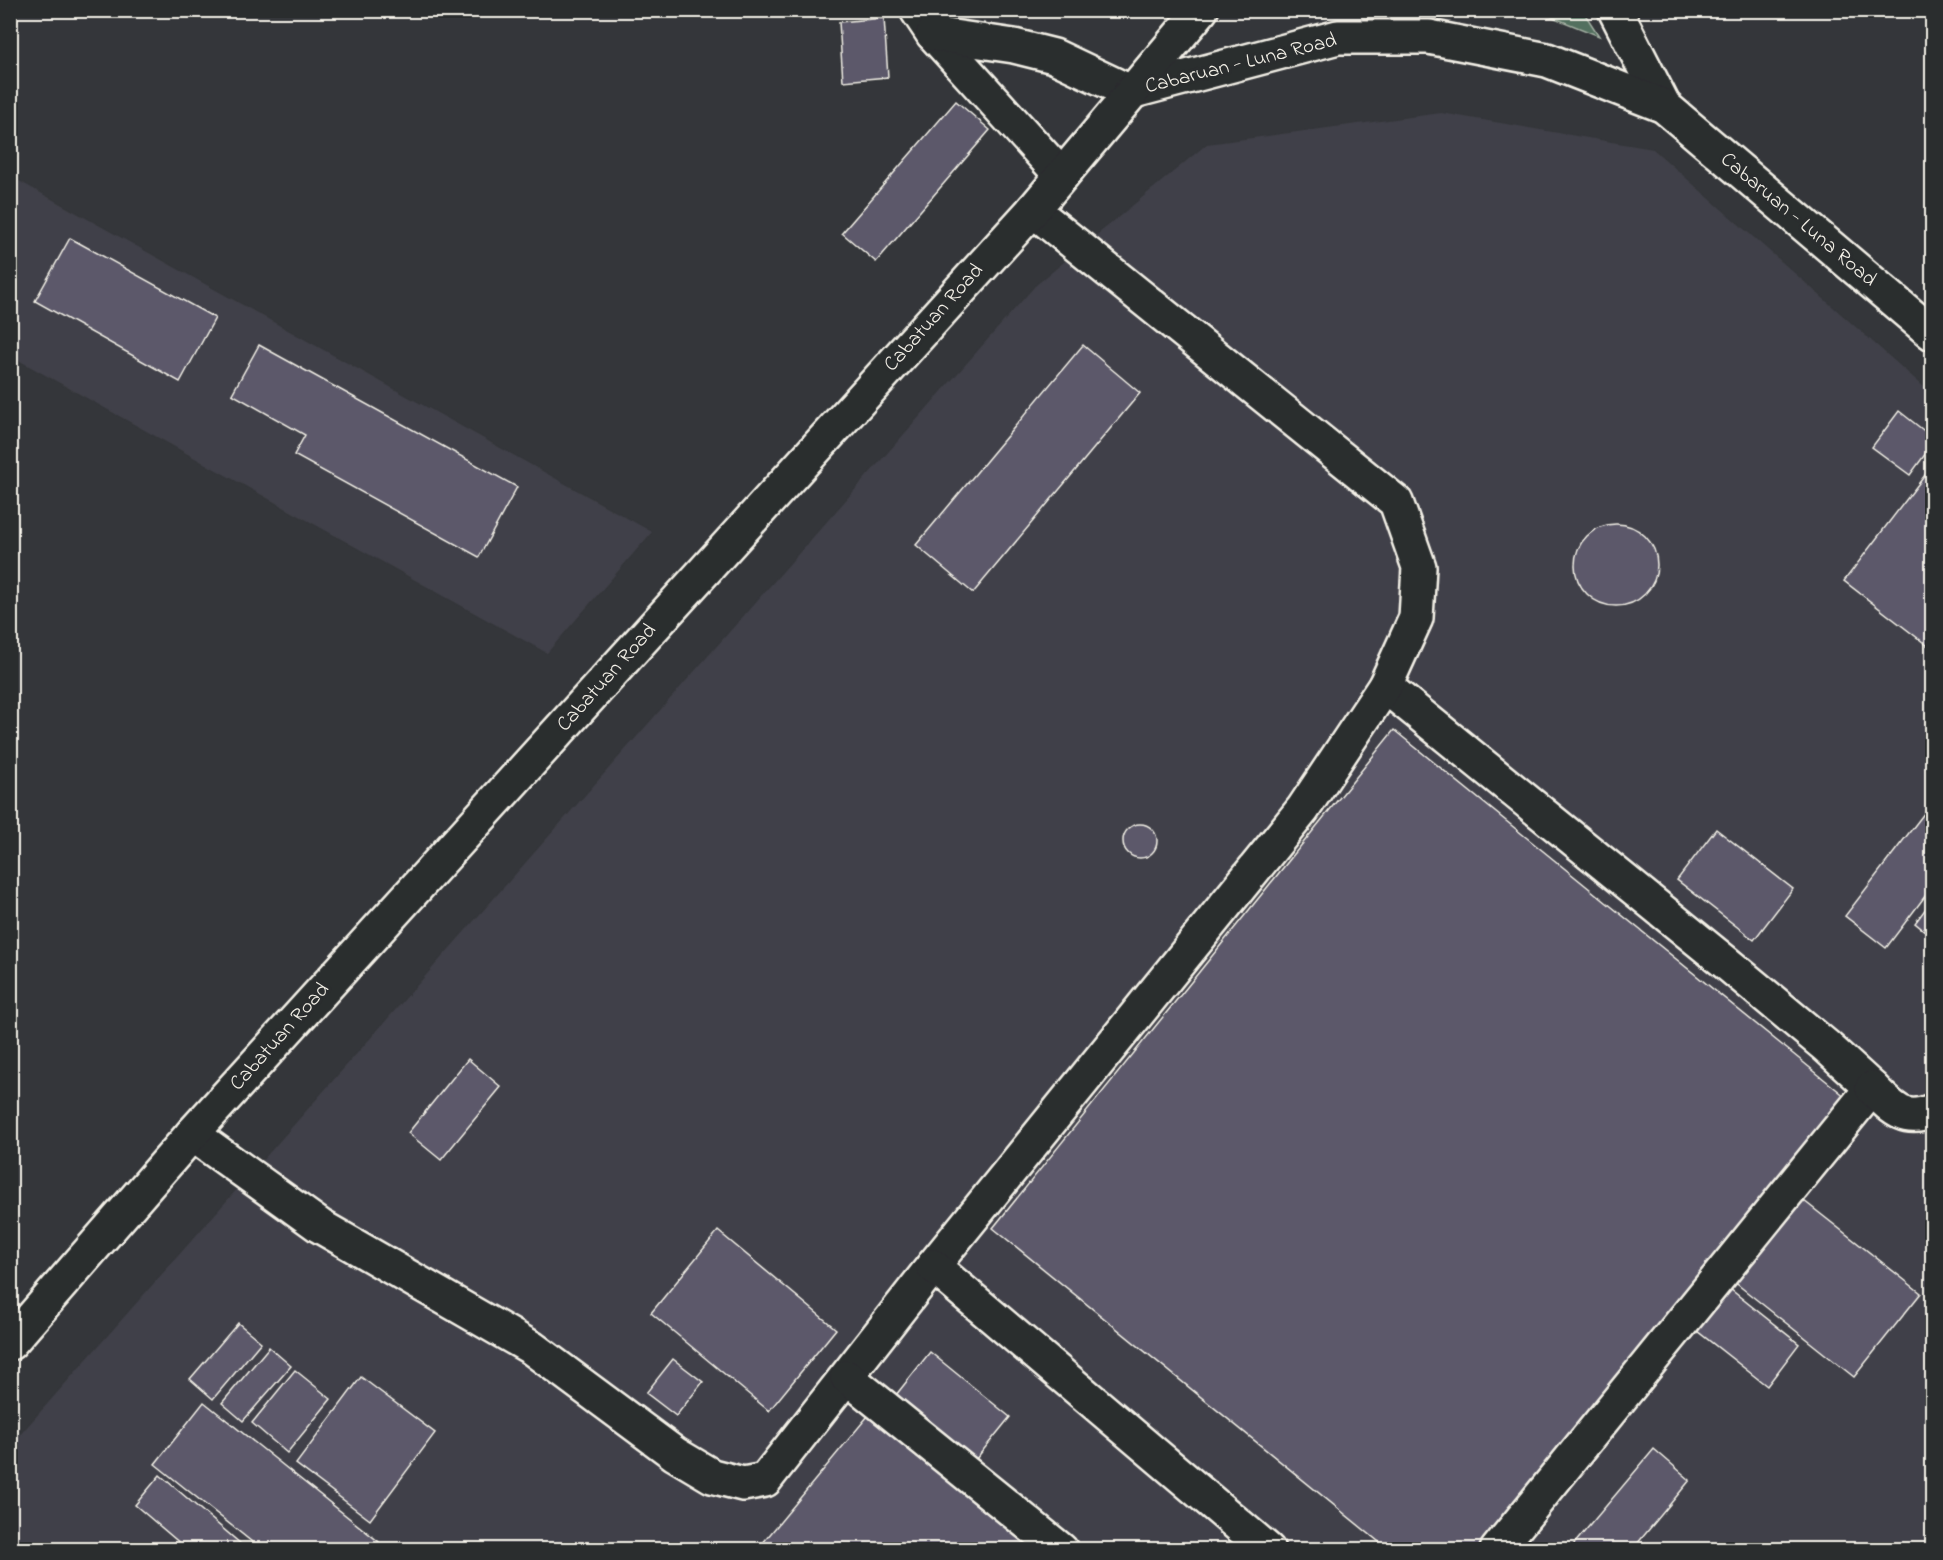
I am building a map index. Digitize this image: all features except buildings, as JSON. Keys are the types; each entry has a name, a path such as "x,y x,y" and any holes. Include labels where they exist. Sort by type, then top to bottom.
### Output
{"main road":[{"name":"Cabatuan Road","path":"10,1343 192,1134 1033,210 1201,10"},
{"name":"Cabaruan - Luna Road","path":"1615,10 1664,106"},
{"path":"933,22 1054,56 1130,92"},
{"path":"933,22 1061,175"},
{"name":"Cabaruan - Luna Road","path":"1130,92 1338,37 1429,37 1547,60 1664,106 1932,333"},
{"path":"192,1134 320,1226 532,1348 675,1454 712,1476 743,1484 765,1480 933,1266 1303,809 1385,686 1416,618 1419,567 1396,502 1033,210"},
{"path":"1385,686 1743,977 1896,1111 1917,1117 1932,1111"},
{"path":"1497,1550 1872,1088"},
{"path":"933,1266 1268,1550"},
{"path":"847,1377 1061,1550"}],"shaded area":[{"path":"1441,113 1653,149 1932,394 1932,1549 11,1550 11,1445 1035,286 1207,144"},
{"path":"10,176 652,532 547,653 11,356"}],"green space":[{"path":"1535,11 1583,11 1599,36 1540,12"}]}
